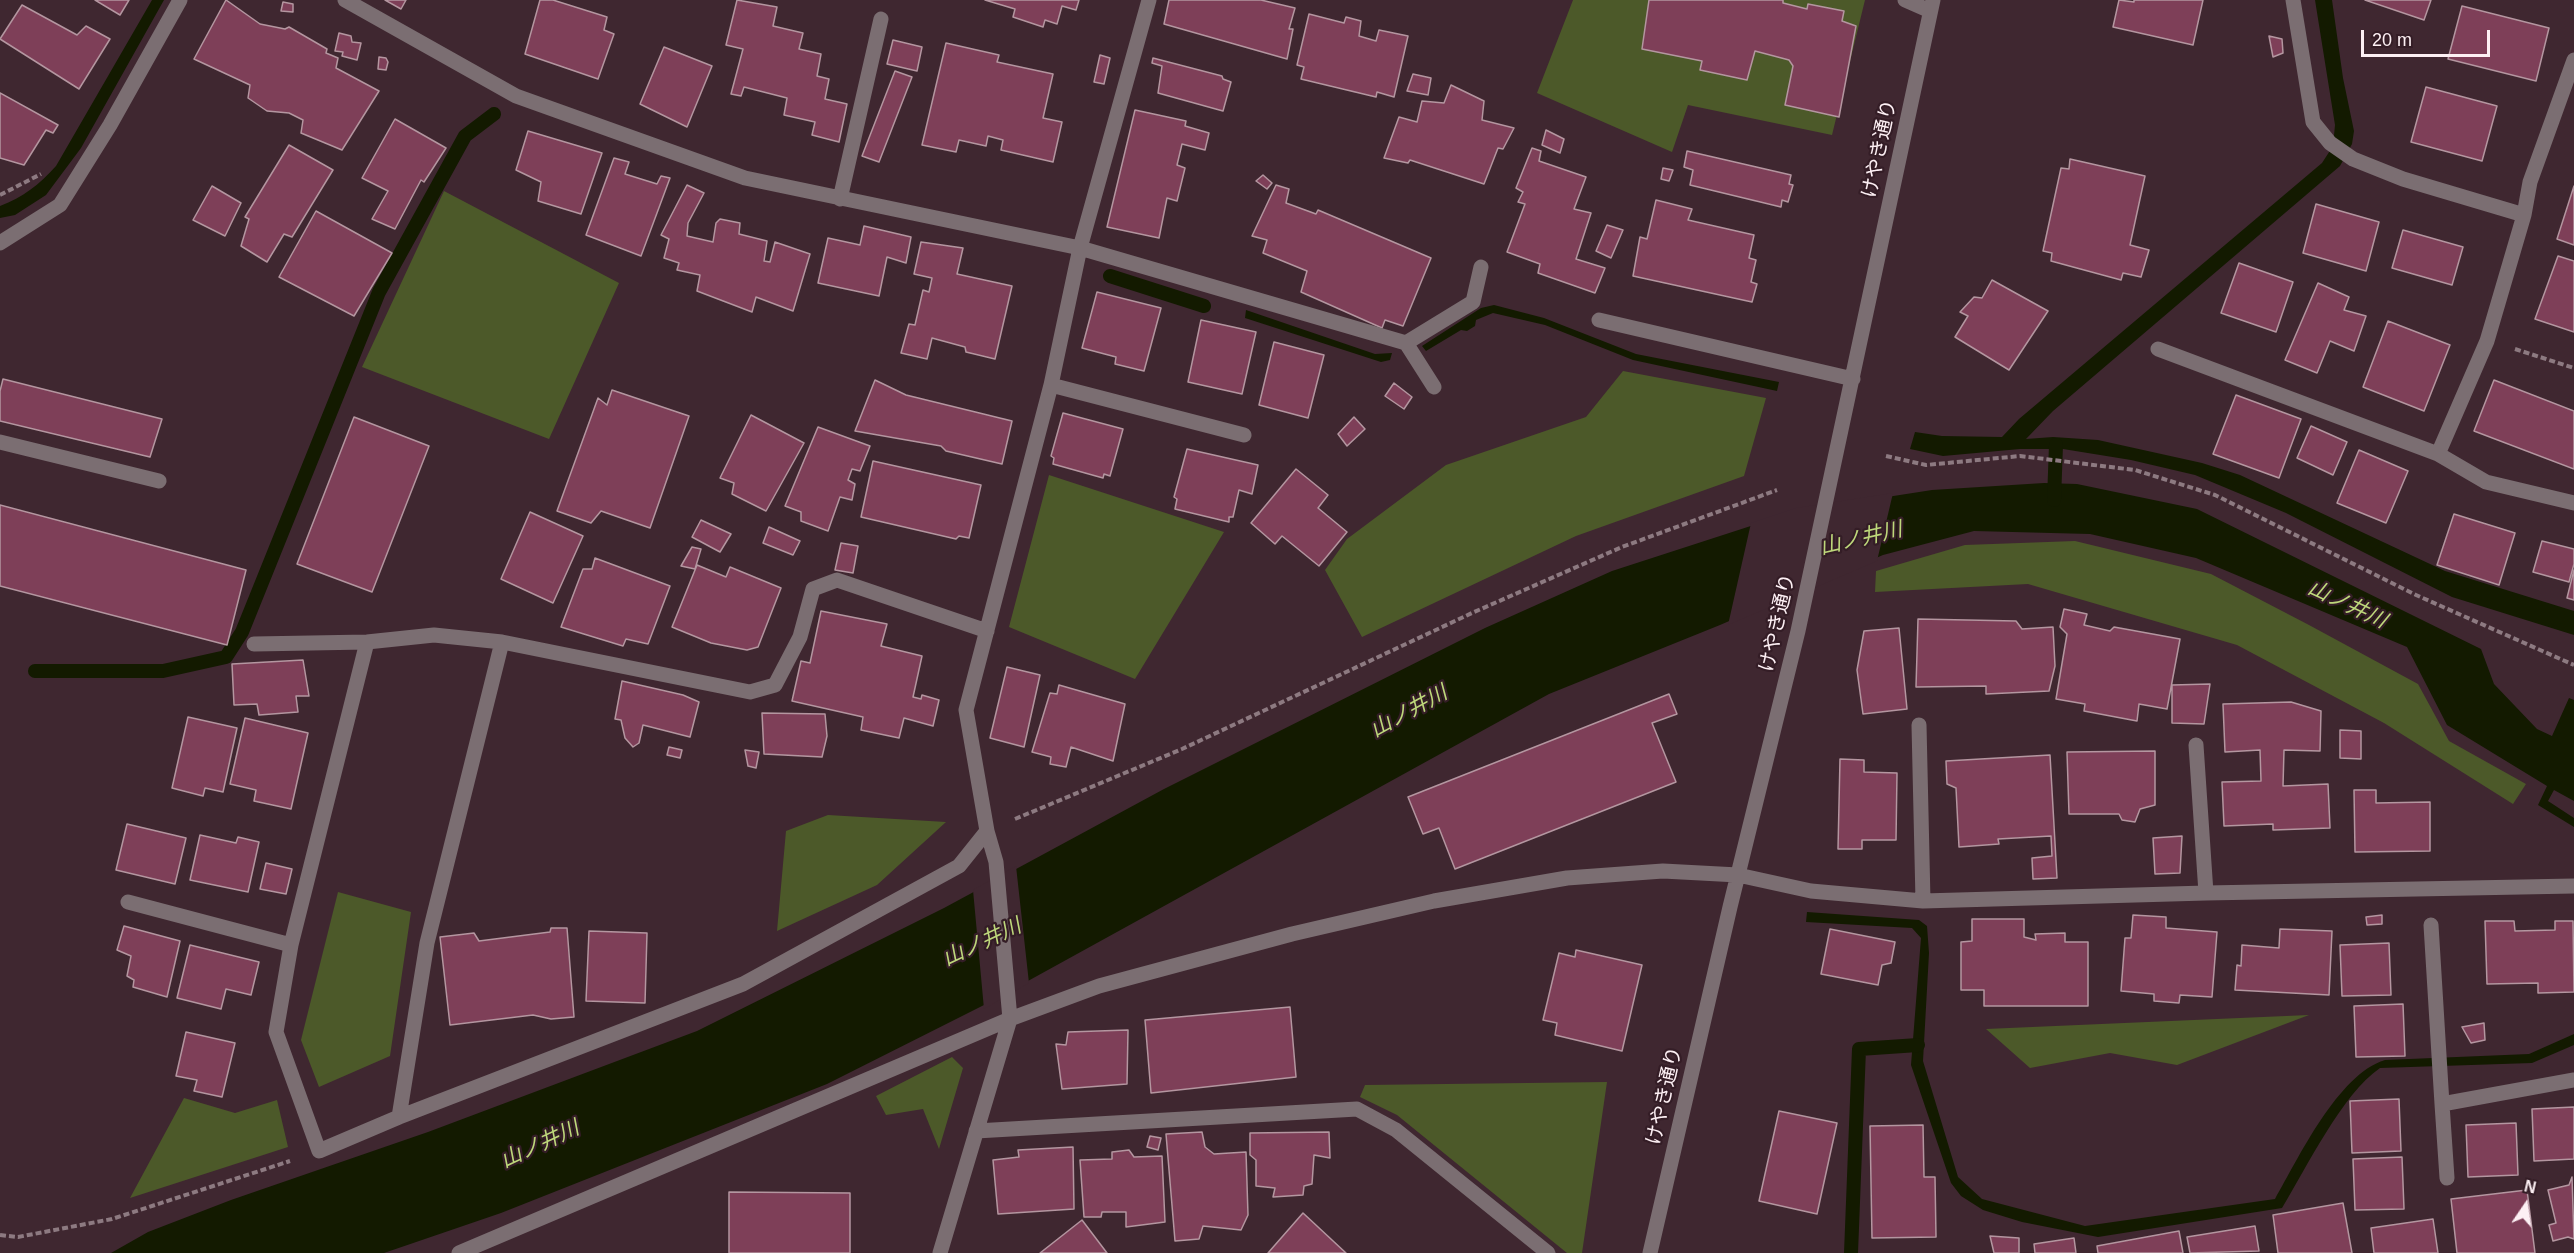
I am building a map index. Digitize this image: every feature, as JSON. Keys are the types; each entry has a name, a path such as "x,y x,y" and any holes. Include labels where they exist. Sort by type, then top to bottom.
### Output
{"street":[{"path":"0,243 60,205 110,125 180,0"},
{"path":"345,0 516,96 745,178 1080,248 1406,343 1434,387"},
{"path":"940,1253 1010,1019 996,862 987,831 966,710 1050,385 1080,248 1149,0"},
{"path":"1905,0 1931,6"},
{"path":"2293,0 2313,122 2330,143 2353,159 2403,179 2524,215"},
{"name":"けやき通り","path":"1650,1253 1738,875 1798,631 1931,6"},
{"path":"840,199 881,19"},
{"path":"2438,454 2487,340 2524,215 2530,182 2574,60"},
{"path":"1406,343 1473,302 1481,267"},
{"path":"1599,320 1853,379"},
{"path":"2158,349 2438,454 2486,482 2574,503"},
{"path":"1050,385 1244,435"},
{"path":"0,442 159,481"},
{"path":"254,644 367,642 434,635 502,642 750,692 775,685 800,637 813,589 837,580 987,631"},
{"path":"367,642 291,945 276,1032 319,1151 399,1117 743,984 959,866 987,831"},
{"path":"399,1117 427,942 502,642"},
{"path":"1918,725 1923,901"},
{"path":"2196,745 2206,892"},
{"path":"459,1253 1010,1019 1099,986 1292,934 1434,901 1567,878 1663,871 1738,875 1811,891 1923,901 2206,892 2574,886"},
{"path":"128,902 291,945"},
{"path":"2431,925 2447,1178"},
{"path":"2442,1104 2574,1080"},
{"path":"976,1131 1357,1109 1396,1130 1548,1253"}],"path":[{"path":"0,195 40,176 46,166"},
{"path":"2487,340 2574,368"},
{"path":"1886,456 1926,465 2020,456 2135,470 2215,495 2416,595 2574,665"},
{"path":"987,831 1182,749 1461,618 1622,547 1777,490"},
{"path":"0,1235 18,1237 112,1219 319,1151"}],"green space":[{"path":"1573,0 1865,0 1832,135 1688,105 1672,152 1537,93"},
{"path":"444,191 619,283 549,439 362,367"},
{"path":"1623,371 1766,398 1744,476 1576,536 1362,637 1325,570 1347,539 1446,465 1586,417"},
{"path":"1049,475 1224,532 1135,679 1009,627"},
{"path":"2075,541 2211,574 2309,625 2418,684 2449,741 2526,784 2513,804 2384,723 2237,645 2028,584 1875,592 1876,571 1965,545"},
{"path":"828,815 946,822 877,885 777,931 786,831"},
{"path":"338,892 411,912 390,1056 319,1087 301,1040"},
{"path":"2309,1015 2177,1065 2110,1053 2030,1068 1986,1029"},
{"path":"952,1057 963,1068 939,1149 923,1109 886,1115 876,1096"},
{"path":"1607,1082 1582,1253 1567,1253 1397,1115 1360,1097 1365,1085"},
{"path":"184,1098 235,1113 277,1100 288,1147 130,1198"}],"water":[{"path":"152,0 164,0 81,148 46,195 15,215 0,218 0,206 30,190 56,166"},
{"path":"2315,0 2332,0 2343,78 2354,131 2352,144 2340,166 2053,411 2026,439 2053,437 2098,440 2202,463 2240,475 2445,571 2574,611 2574,635 2452,597 2286,513 2195,475 2131,460 2063,449 2020,449 1943,456 1910,449 1915,432 1942,436 2002,437 2019,419 2322,163 2333,146 2335,125"},
{"path":"1494,305 1544,318 1636,354 1779,382 1777,391 1633,360 1545,325 1493,313 1476,320 1475,326 1467,331 1461,330 1426,351 1422,346 1481,308"},
{"path":"1246,310 1375,354 1392,353 1390,360 1381,362 1245,318"},
{"name":"山ノ井川","path":"2044,483 2077,484 2197,509 2481,649 2494,684 2537,729 2552,736 2569,698 2574,700 2574,801 2554,790 2548,801 2574,818 2574,827 2538,805 2547,786 2447,725 2407,647 2196,558 2090,534 1974,531 1883,555 1720,625 1549,694 988,1003 827,1084 501,1213 384,1253 111,1253 148,1232 231,1200 428,1132 697,1031 944,908 1164,789 1485,628 1612,571 1797,511 1932,490"},
{"path":"1807,912 1919,920 1927,926 1929,953 1923,1061 1958,1177 1982,1199 2085,1226 2275,1199 2308,1141 2336,1100 2351,1082 2368,1068 2385,1060 2529,1054 2574,1034 2574,1045 2532,1063 2380,1068 2352,1095 2339,1113 2282,1208 2098,1237 2022,1222 1983,1210 1961,1196 1951,1183 1911,1065 1921,938 1912,928 1806,922"}],"pier":[{"path":"1893,493 1877,561 1728,625 1751,523 1796,508"},
{"path":"1016,866 1029,983 984,1009 973,890"}],"building":[{"path":"95,0 129,0 120,15"},
{"path":"226,0 260,24 285,29 289,27 327,49 326,53 338,58 336,68 379,91 342,150 301,133 303,120 289,113 267,111 248,98 250,85 194,59"},
{"path":"385,0 406,0 401,9"},
{"path":"540,0 553,0 607,17 604,30 614,34 598,79 525,54"},
{"path":"737,0 777,7 773,26 803,33 799,49 821,54 817,76 829,79 825,99 847,104 839,142 812,135 815,122 784,115 787,98 744,87 741,96 731,94 743,49 726,45"},
{"path":"985,0 1079,0 1076,10 1062,6 1057,24 1045,20 1043,27 1013,17 1015,9"},
{"path":"1169,0 1261,0 1295,8 1289,29 1293,29 1287,59 1164,24"},
{"path":"1649,0 1783,0 1783,3 1807,9 1808,4 1844,11 1842,21 1856,26 1839,117 1785,105 1793,66 1789,60 1755,51 1747,80 1700,70 1702,61 1642,49"},
{"path":"2119,0 2134,2 2134,0 2203,0 2193,45 2113,27"},
{"path":"2365,0 2431,0 2424,20"},
{"path":"283,2 293,4 293,12 281,11"},
{"path":"22,5 77,35 86,26 110,39 79,89 0,39"},
{"path":"2462,6 2549,28 2536,81 2448,59"},
{"path":"1309,14 1344,23 1346,17 1361,21 1359,36 1376,41 1379,30 1408,36 1394,97 1377,92 1376,97 1301,79 1304,67 1297,65"},
{"path":"339,33 351,36 352,42 361,43 357,60 342,56 343,52 335,51"},
{"path":"2269,36 2282,39 2283,53 2273,57"},
{"path":"893,40 922,47 917,71 887,64"},
{"path":"946,43 999,55 997,62 1053,74 1043,118 1062,122 1053,162 1001,150 1003,140 988,136 986,146 959,140 956,152 922,145"},
{"path":"664,47 712,66 687,127 640,104"},
{"path":"1100,55 1110,58 1104,84 1094,82"},
{"path":"379,57 386,58 388,62 386,70 378,69"},
{"path":"1153,58 1222,76 1223,79 1231,82 1223,111 1158,93 1162,66 1152,63"},
{"path":"895,71 912,77 879,162 862,156"},
{"path":"1413,74 1431,78 1428,95 1407,91"},
{"path":"1451,85 1484,101 1482,120 1514,128 1503,149 1498,148 1484,184 1410,160 1408,163 1384,158 1399,117 1417,122 1422,101 1444,103"},
{"path":"2426,87 2497,106 2482,161 2411,142"},
{"path":"0,93 58,125 53,133 46,130 24,165 0,158"},
{"path":"1135,110 1186,121 1185,126 1209,133 1205,150 1182,144 1177,165 1185,168 1177,201 1167,198 1159,238 1107,227"},
{"path":"395,119 446,148 424,182 421,180 395,229 372,219 388,191 362,178"},
{"path":"1546,130 1564,139 1560,153 1542,145"},
{"path":"528,131 602,153 581,214 538,201 541,182 516,170"},
{"path":"289,145 333,170 292,237 284,234 267,262 241,246 249,219 245,217"},
{"path":"1532,148 1541,151 1539,161 1586,177 1574,209 1591,213 1576,259 1605,268 1595,293 1538,273 1540,264 1507,252 1525,204 1518,202 1523,192 1516,188"},
{"path":"1687,151 1791,175 1789,184 1793,185 1788,202 1782,200 1781,207 1690,185 1693,170 1684,167"},
{"path":"614,158 629,162 625,174 657,184 661,176 670,178 641,256 586,235"},
{"path":"2070,159 2145,176 2130,245 2149,250 2141,277 2123,273 2121,280 2051,261 2052,253 2043,251 2061,168 2069,169"},
{"path":"1663,168 1673,170 1669,181 1661,179"},
{"path":"1263,175 1272,183 1267,189 1256,181"},
{"path":"687,185 704,193 688,223 687,236 713,242 716,223 720,219 740,223 739,234 767,241 764,261 770,262 775,242 810,254 793,311 756,297 752,312 697,291 700,275 677,270 679,263 664,258 669,239 661,235"},
{"path":"1276,185 1289,189 1286,203 1316,214 1318,210 1431,258 1403,326 1385,320 1382,328 1301,292 1307,271 1263,253 1267,240 1252,236"},
{"path":"212,186 241,203 225,236 193,220"},
{"path":"2574,186 2574,245 2557,239"},
{"path":"1656,200 1692,209 1688,220 1754,235 1749,258 1756,260 1751,282 1757,284 1752,302 1633,276 1640,237 1647,239"},
{"path":"2316,204 2379,222 2366,271 2303,253"},
{"path":"316,211 392,253 354,316 279,277"},
{"path":"1607,225 1623,230 1611,258 1596,251"},
{"path":"864,226 911,237 906,263 887,257 879,296 818,283 828,238 860,245"},
{"path":"2403,230 2463,247 2452,285 2392,268"},
{"path":"921,242 963,248 957,274 1012,286 995,359 966,352 965,347 932,338 927,359 901,353 909,324 915,325 923,290 929,292 932,278 914,274"},
{"path":"2558,256 2574,261 2574,332 2535,319"},
{"path":"2239,263 2293,282 2276,332 2221,313"},
{"path":"1992,280 2048,311 2009,370 1955,337 1968,316 1960,312 1974,297 1982,298"},
{"path":"2318,283 2349,297 2344,310 2366,316 2354,351 2330,341 2317,373 2285,360"},
{"path":"1097,292 1161,308 1144,371 1115,364 1116,357 1082,348"},
{"path":"1201,320 1256,332 1242,394 1188,382"},
{"path":"2388,321 2450,345 2424,411 2363,387"},
{"path":"1274,342 1324,355 1308,418 1259,405"},
{"path":"3,379 162,419 150,457 0,421 0,391"},
{"path":"875,380 906,395 1012,421 1002,464 946,451 941,446 855,431"},
{"path":"2494,380 2574,411 2574,469 2474,431"},
{"path":"1394,383 1412,397 1404,409 1385,396"},
{"path":"612,390 689,416 650,528 601,511 591,523 557,511 598,398 607,405"},
{"path":"2236,395 2301,419 2279,478 2213,454"},
{"path":"1063,413 1123,429 1110,476 1104,474 1103,478 1053,464 1054,458 1051,456"},
{"path":"751,415 804,443 766,511 732,494 734,483 720,478"},
{"path":"354,417 429,446 372,592 297,564"},
{"path":"1354,417 1365,429 1347,446 1338,434"},
{"path":"2311,426 2347,442 2333,475 2297,458"},
{"path":"818,427 870,446 860,471 852,469 848,480 855,484 852,500 840,497 828,531 801,521 801,512 785,506"},
{"path":"1187,449 1258,465 1252,494 1239,490 1233,517 1229,517 1229,522 1175,509 1177,499 1174,497"},
{"path":"2359,450 2408,471 2386,523 2337,503"},
{"path":"873,461 981,485 969,538 959,536 956,539 861,517"},
{"path":"1296,469 1328,495 1318,508 1347,532 1319,566 1282,536 1275,544 1251,523"},
{"path":"0,505 246,570 227,645 0,586"},
{"path":"530,512 583,536 553,603 501,579"},
{"path":"2454,514 2515,533 2499,585 2437,565"},
{"path":"701,520 731,534 720,552 692,537"},
{"path":"769,527 800,541 793,555 763,543"},
{"path":"2542,541 2574,549 2574,564 2569,582 2533,572"},
{"path":"841,543 858,546 853,573 835,570"},
{"path":"692,547 701,549 695,569 681,566"},
{"path":"595,558 670,586 648,644 626,639 623,646 561,627 583,569 592,569"},
{"path":"697,565 726,577 730,567 781,588 758,647 747,650 711,643 672,627"},
{"path":"2574,570 2574,600 2567,598"},
{"path":"2064,609 2087,614 2084,625 2110,631 2114,627 2180,639 2167,709 2139,704 2137,721 2084,711 2085,704 2056,699 2067,634 2060,627"},
{"path":"821,611 887,624 881,646 922,656 913,697 921,699 922,695 939,700 933,726 904,718 899,738 861,730 863,717 792,701 801,661 810,663"},
{"path":"1918,619 2016,621 2022,629 2053,627 2055,666 2049,691 1986,694 1986,686 1916,687"},
{"path":"1899,628 1907,709 1863,714 1857,670 1864,631"},
{"path":"303,660 309,696 296,696 298,712 259,715 257,704 234,705 232,664"},
{"path":"1007,667 1040,675 1024,747 990,738"},
{"path":"622,681 683,695 699,702 690,737 643,725 639,743 633,747 625,738 621,720 615,719"},
{"path":"2210,684 2204,724 2172,723 2172,685"},
{"path":"1059,685 1125,704 1113,761 1071,747 1066,767 1050,764 1051,757 1032,752 1050,693 1057,694"},
{"path":"1669,694 1677,714 1652,723 1676,782 1455,869 1439,828 1423,834 1408,797"},
{"path":"2291,702 2321,711 2320,751 2284,750 2283,786 2328,784 2330,828 2273,830 2273,824 2224,826 2222,782 2261,781 2260,750 2225,752 2223,704"},
{"path":"762,713 825,714 827,736 822,757 764,754"},
{"path":"188,717 237,728 223,792 205,788 203,796 172,788"},
{"path":"245,718 308,733 291,809 254,801 256,790 230,784"},
{"path":"2340,730 2361,731 2361,759 2340,758"},
{"path":"669,747 682,750 680,758 667,755"},
{"path":"745,750 759,752 756,768 748,766"},
{"path":"2155,751 2155,805 2140,809 2135,822 2122,820 2119,814 2069,814 2067,752"},
{"path":"2050,755 2057,878 2033,879 2032,858 2052,856 2051,836 1998,839 1999,844 1959,847 1956,788 1947,784 1946,761"},
{"path":"1840,759 1864,760 1864,772 1897,773 1896,840 1862,840 1862,849 1838,849"},
{"path":"2354,790 2376,790 2376,803 2430,802 2430,851 2355,852"},
{"path":"127,824 186,838 175,884 116,870"},
{"path":"200,835 236,843 238,837 259,842 248,892 190,880"},
{"path":"2182,836 2180,873 2155,874 2153,838"},
{"path":"266,863 292,869 286,894 260,889"},
{"path":"2133,915 2166,917 2166,928 2217,932 2212,997 2180,995 2179,1003 2154,1001 2154,994 2121,991 2125,938 2131,938"},
{"path":"2382,915 2382,924 2367,925 2366,917"},
{"path":"1972,919 2024,919 2024,937 2036,940 2035,934 2065,933 2065,942 2088,942 2088,1006 1984,1006 1984,990 1961,990 1961,942 1972,941"},
{"path":"2485,921 2514,921 2515,931 2555,930 2555,921 2573,921 2574,992 2538,993 2538,983 2487,984"},
{"path":"124,926 180,941 167,997 133,987 134,980 127,976 131,956 117,950"},
{"path":"551,928 567,928 574,1017 551,1019 533,1015 450,1025 440,937 474,933 479,941 550,932"},
{"path":"1830,929 1895,942 1891,963 1882,965 1878,985 1821,974"},
{"path":"2280,929 2332,931 2329,995 2235,990 2237,965 2241,966 2242,945 2279,948"},
{"path":"589,931 647,933 645,1003 586,1001"},
{"path":"2389,943 2391,995 2342,996 2340,945"},
{"path":"190,945 259,962 251,995 226,989 221,1009 177,998"},
{"path":"1576,950 1642,965 1622,1051 1555,1035 1557,1023 1543,1020 1559,953 1575,957"},
{"path":"2403,1004 2405,1056 2356,1057 2354,1006"},
{"path":"1290,1007 1296,1077 1151,1093 1145,1020"},
{"path":"2484,1023 2485,1040 2471,1043 2462,1027"},
{"path":"1128,1030 1127,1084 1062,1089 1056,1044 1066,1045 1068,1032"},
{"path":"186,1032 235,1043 222,1097 194,1091 197,1080 176,1076"},
{"path":"2399,1099 2401,1151 2352,1153 2350,1101"},
{"path":"2574,1107 2574,1159 2534,1161 2532,1109"},
{"path":"1779,1111 1837,1123 1817,1214 1759,1201"},
{"path":"2516,1123 2518,1175 2468,1177 2466,1125"},
{"path":"1923,1125 1924,1177 1935,1177 1936,1237 1872,1238 1870,1126"},
{"path":"1202,1132 1205,1147 1214,1154 1246,1152 1248,1215 1241,1230 1203,1226 1199,1239 1175,1241 1166,1134"},
{"path":"1329,1132 1330,1158 1314,1155 1312,1184 1304,1186 1303,1195 1273,1197 1275,1188 1256,1186 1256,1160 1250,1155 1250,1133"},
{"path":"1150,1136 1161,1138 1158,1150 1147,1147"},
{"path":"1073,1147 1074,1209 998,1214 993,1160 1019,1157 1018,1150"},
{"path":"1129,1150 1134,1157 1162,1156 1165,1222 1126,1227 1126,1212 1102,1212 1101,1217 1084,1217 1080,1160 1112,1159 1112,1152"},
{"path":"2402,1157 2404,1209 2355,1210 2353,1159"},
{"path":"2572,1177 2574,1239 2568,1237 2553,1241 2549,1225 2556,1223 2548,1190 2569,1185"},
{"path":"2527,1190 2535,1253 2457,1253 2451,1199"},
{"path":"729,1192 850,1193 850,1253 729,1253"},
{"path":"2343,1203 2352,1253 2278,1253 2273,1215"},
{"path":"1303,1213 1346,1253 1268,1253"},
{"path":"2433,1219 2438,1253 2374,1253 2371,1228"},
{"path":"1082,1220 1107,1253 1040,1253"},
{"path":"2255,1226 2259,1251 2190,1253 2187,1237"},
{"path":"2179,1231 2183,1253 2098,1253 2097,1246"},
{"path":"1990,1236 2019,1238 2019,1253 1994,1253"},
{"path":"2074,1238 2076,1253 2035,1253 2034,1244"}],"waterway":[{"path":"35,671 163,671 226,657 242,632 379,292 465,136 494,114"},
{"path":"1110,276 1204,306"},
{"path":"2054,500 2056,445"},
{"path":"1851,1253 1859,1049 1918,1045"}]}
